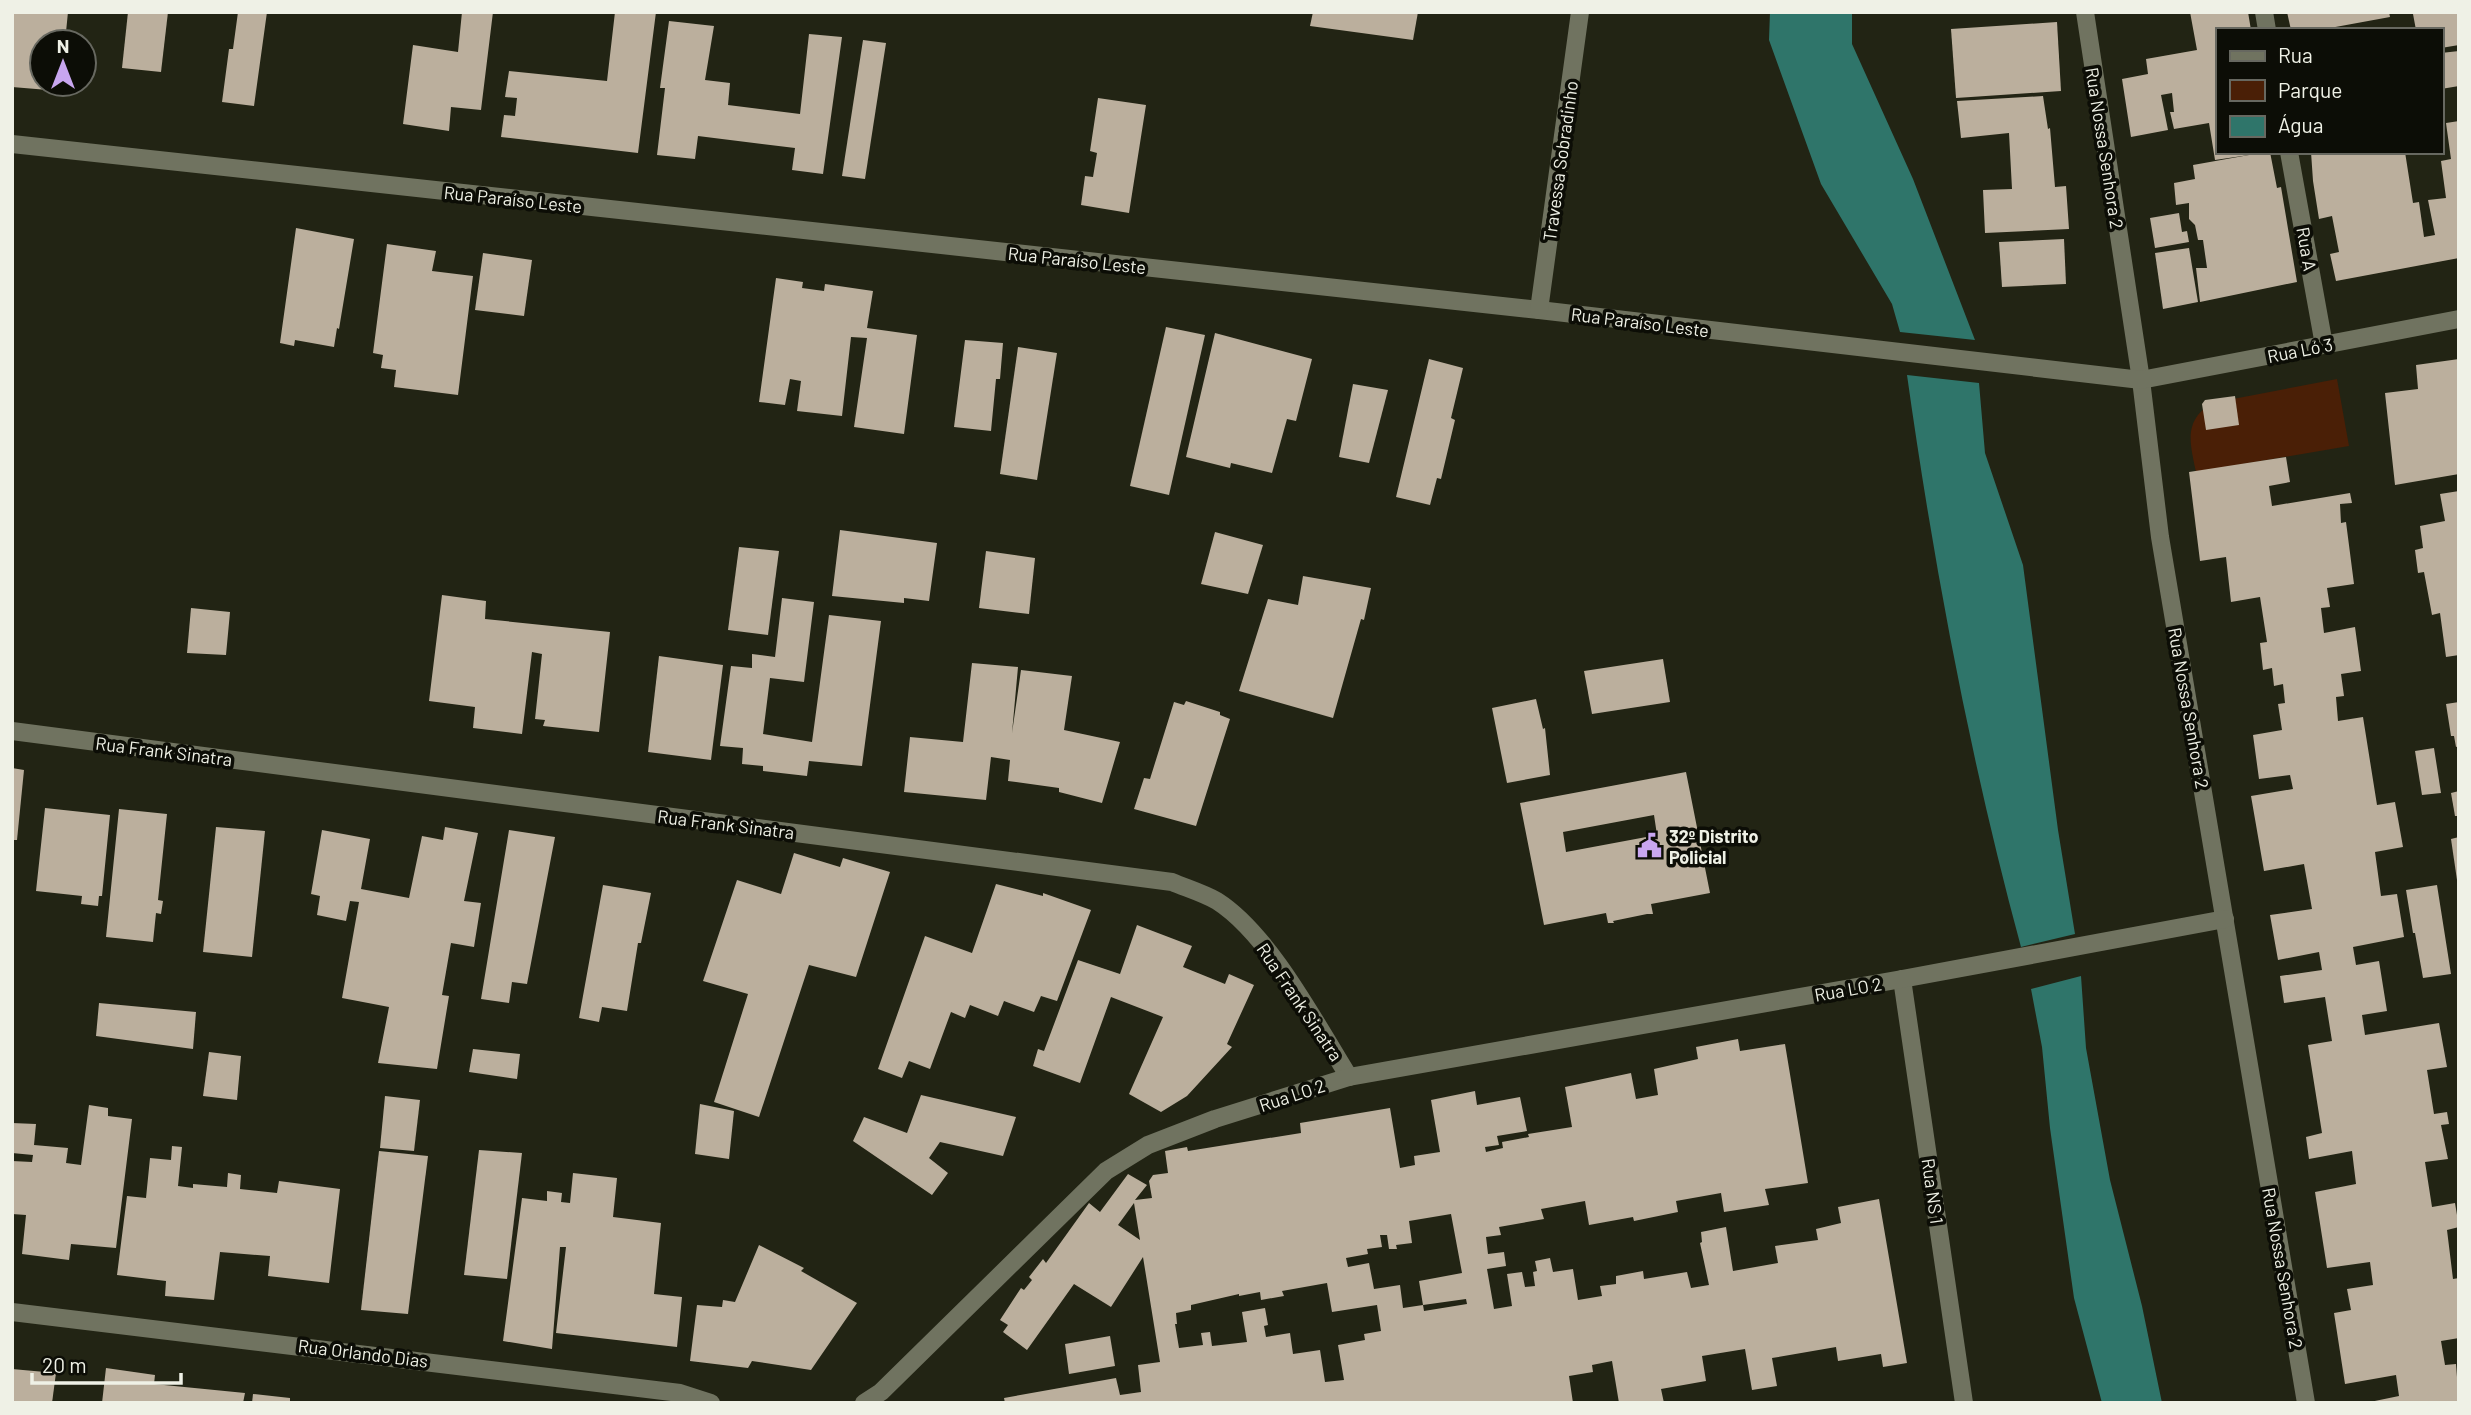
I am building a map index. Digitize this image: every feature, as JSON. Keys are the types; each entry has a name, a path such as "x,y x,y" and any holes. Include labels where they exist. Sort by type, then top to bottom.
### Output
{"street":[{"name":"Travessa Sobradinho","path":"1539,310 1580,12"},
{"name":"Rua Nossa Senhora 2","path":"2085,12 2141,380 2160,537 2306,1403"},
{"name":"Rua Paraíso Leste","path":"12,144 1539,310 2141,380"},
{"name":"Rua A","path":"2289,154 2324,345"},
{"name":"Rua Ló 3","path":"2141,380 2459,319"},
{"name":"Rua Frank Sinatra","path":"12,731 1172,882 1216,900 1248,927 1276,961 1349,1077"},
{"name":"Rua LO 2","path":"864,1403 881,1392 1106,1171 1149,1145 1214,1119 1349,1077 2225,919"},
{"name":"Rua NS 1","path":"1902,979 1964,1403"},
{"name":"Rua Orlando Dias","path":"12,1312 666,1391 698,1397 711,1403"}],"green space":[{"path":"2337,379 2349,446 2196,472 2191,433 2196,417 2212,403"}],"water":[{"path":"1770,12 1852,12 1852,44 1913,179 1975,340 1900,332 1892,304 1821,184 1769,40"},
{"path":"1907,375 1979,383 1985,453 2023,565 2058,830 2075,934 2021,947 1985,805 1955,662"},
{"path":"2081,976 2086,1048 2110,1180 2142,1306 2162,1403 2102,1403 2074,1298 2050,1128 2042,1047 2031,989"}],"building":[{"path":"12,12 68,12 66,28 28,28 28,88 12,87"},
{"path":"128,12 168,12 161,72 122,68"},
{"path":"238,12 267,12 254,106 222,102 229,49 233,49"},
{"path":"462,12 493,12 481,110 451,107 449,131 403,124 413,45 458,52"},
{"path":"615,12 656,12 638,153 501,137 504,115 515,116 517,98 505,97 509,71 607,81"},
{"path":"1313,12 1418,12 1413,40 1310,26"},
{"path":"2190,12 2248,12 2251,28 2216,28 2216,154 2270,154 2277,188 2281,187 2297,282 2200,302 2196,268 2207,268 2203,240 2198,240 2195,225 2189,219 2189,203 2176,205 2174,183 2195,179 2193,165 2249,155 2215,160 2209,123 2174,129 2170,112 2174,112 2172,93 2161,95 2168,130 2131,137 2122,79 2148,74 2146,59 2197,50"},
{"path":"2287,12 2389,12 2390,17 2330,28 2291,28"},
{"path":"2459,12 2459,45 2443,48 2443,28 2416,28 2413,14"},
{"path":"669,21 714,26 705,80 730,83 728,105 800,114 809,34 842,37 823,174 792,170 795,148 698,136 695,159 657,155 665,88 660,88"},
{"path":"2057,22 2061,91 1956,98 1951,29"},
{"path":"863,40 886,43 865,179 842,176"},
{"path":"2459,51 2459,86 2443,89 2443,53"},
{"path":"2043,96 2048,129 2050,128 2055,187 2066,186 2069,229 1985,233 1983,190 2012,189 2009,133 1961,138 1957,101"},
{"path":"1098,98 1146,105 1129,213 1081,205 1085,176 1093,177 1097,153 1090,151"},
{"path":"2459,121 2459,258 2336,281 2330,254 2339,252 2332,216 2319,219 2311,154 2405,154 2413,203 2419,202 2424,237 2435,235 2428,200 2446,198 2441,161 2451,159 2446,123"},
{"path":"2179,213 2182,232 2187,231 2189,242 2155,248 2150,218"},
{"path":"296,228 354,239 334,347 295,340 294,346 280,343"},
{"path":"2064,239 2066,284 2002,287 1999,242"},
{"path":"387,244 436,251 432,271 473,276 458,395 394,387 396,370 381,368 383,355 373,353"},
{"path":"2189,248 2198,302 2163,309 2155,253"},
{"path":"483,253 532,260 524,316 475,310"},
{"path":"776,278 803,282 802,288 824,291 825,284 873,291 867,328 917,335 904,434 854,427 867,338 851,337 842,416 797,411 801,381 790,379 785,405 759,402"},
{"path":"1166,327 1205,335 1169,495 1130,486"},
{"path":"1215,333 1312,359 1296,421 1287,419 1272,473 1231,463 1230,468 1186,457"},
{"path":"965,340 1003,343 991,431 954,427"},
{"path":"1018,347 1057,353 1037,480 1000,474"},
{"path":"1429,359 1463,368 1451,418 1455,420 1441,479 1437,478 1430,505 1396,497"},
{"path":"2459,359 2459,474 2395,485 2385,393 2418,389 2416,365"},
{"path":"1353,384 1388,390 1369,463 1339,457"},
{"path":"2235,396 2239,425 2206,430 2202,404 2205,400"},
{"path":"2286,457 2290,482 2269,486 2272,506 2350,493 2352,503 2340,504 2341,523 2346,522 2354,584 2327,588 2330,607 2321,608 2324,633 2355,627 2361,671 2341,674 2344,696 2336,697 2338,721 2363,717 2377,805 2395,802 2403,847 2375,852 2381,896 2397,894 2404,937 2353,947 2356,965 2379,961 2387,1011 2362,1015 2365,1035 2439,1023 2447,1067 2427,1070 2434,1114 2447,1112 2449,1124 2441,1125 2448,1159 2425,1162 2432,1207 2455,1203 2459,1227 2447,1230 2453,1279 2459,1278 2459,1338 2441,1341 2445,1365 2456,1364 2459,1403 2365,1403 2399,1396 2396,1375 2345,1384 2334,1313 2351,1310 2347,1289 2373,1285 2370,1262 2327,1268 2315,1192 2356,1184 2352,1151 2309,1159 2306,1137 2322,1133 2308,1045 2332,1041 2325,997 2284,1003 2280,976 2322,970 2319,952 2278,960 2270,915 2312,909 2304,864 2264,871 2251,796 2293,789 2290,775 2259,779 2253,735 2282,730 2278,704 2285,703 2283,684 2274,686 2272,668 2263,670 2260,643 2267,642 2260,597 2231,602 2226,557 2200,561 2189,472"},
{"path":"2459,491 2459,655 2446,657 2440,613 2432,615 2424,572 2418,573 2415,550 2423,548 2420,526 2445,521 2440,494"},
{"path":"840,530 937,543 929,601 904,598 904,603 832,596"},
{"path":"1215,532 1263,545 1248,594 1201,584"},
{"path":"739,547 779,551 768,635 728,630"},
{"path":"986,551 1035,558 1029,614 979,608"},
{"path":"1303,576 1371,588 1364,620 1361,619 1333,718 1239,691 1268,599 1298,605"},
{"path":"442,595 486,601 485,619 610,632 599,732 543,726 545,720 535,719 542,654 532,652 522,734 473,728 475,707 429,701"},
{"path":"782,598 814,602 804,682 770,678 763,734 812,742 829,615 881,621 862,766 809,761 807,776 763,771 763,766 742,764 743,748 720,746 731,666 752,668 752,654 775,657"},
{"path":"191,608 230,612 226,655 187,653"},
{"path":"659,656 723,665 711,760 648,752"},
{"path":"1663,659 1670,702 1592,714 1584,671"},
{"path":"972,663 1018,667 1012,733 1021,670 1072,676 1064,730 1120,742 1102,803 1059,792 1059,788 1008,781 1010,760 991,757 986,800 904,792 910,737 963,742"},
{"path":"1536,699 1543,729 1545,728 1550,775 1507,783 1492,708"},
{"path":"1186,701 1220,712 1220,715 1230,719 1196,826 1134,809 1144,778 1150,779 1174,702 1184,705"},
{"path":"2459,702 2459,746 2456,747 2454,736 2451,736 2446,704"},
{"path":"2434,748 2441,793 2422,795 2415,751"},
{"path":"12,768 24,770 17,840 12,840"},
{"name":"32º Distrito Policial","path":"1686,772 1710,893 1651,904 1653,914 1613,921 1614,923 1608,923 1606,913 1544,925 1520,803","holes":["1654,815 1657,835 1566,852 1563,832"]},
{"path":"2459,791 2459,816 2455,816 2451,793"},
{"path":"45,808 110,815 102,896 99,896 98,906 81,904 82,896 36,891"},
{"path":"119,809 167,814 158,900 163,901 161,914 156,913 153,942 106,937"},
{"path":"216,827 265,831 252,957 203,952"},
{"path":"445,827 478,833 464,901 481,903 474,947 451,943 442,995 449,996 437,1069 378,1063 389,1007 342,998 359,902 350,901 346,921 317,915 320,896 311,894 322,830 370,839 361,889 409,898 422,836 443,840"},
{"path":"509,830 555,837 527,984 512,982 509,1003 481,999"},
{"path":"2459,837 2459,880 2457,880 2451,839"},
{"path":"794,853 840,867 843,858 890,872 856,977 809,965 759,1117 714,1102 748,994 703,981 737,880 781,894"},
{"path":"996,884 1043,896 1043,893 1091,910 1057,1001 1041,996 1034,1012 1004,1001 998,1016 970,1005 965,1018 951,1012 930,1069 909,1061 902,1078 878,1069 925,936 972,953"},
{"path":"603,885 651,893 641,943 638,943 627,1011 602,1007 599,1022 579,1018"},
{"path":"2437,885 2451,974 2423,978 2406,890"},
{"path":"1137,925 1192,946 1183,967 1225,984 1229,974 1254,985 1227,1044 1232,1047 1187,1096 1161,1112 1129,1094 1163,1017 1111,997 1080,1083 1033,1066 1038,1049 1044,1051 1078,960 1120,974"},
{"path":"99,1003 196,1012 193,1049 96,1036"},
{"path":"1738,1039 1740,1051 1785,1044 1808,1183 1765,1189 1769,1205 1724,1212 1721,1193 1676,1201 1678,1212 1634,1221 1633,1217 1589,1225 1585,1201 1541,1209 1544,1219 1499,1227 1501,1235 1486,1237 1488,1254 1504,1252 1506,1266 1487,1269 1494,1309 1512,1306 1507,1274 1522,1272 1525,1287 1535,1286 1535,1261 1550,1258 1553,1272 1573,1269 1578,1300 1602,1296 1600,1286 1616,1284 1616,1276 1643,1271 1644,1279 1687,1272 1691,1288 1709,1285 1700,1243 1701,1232 1726,1227 1733,1271 1778,1263 1775,1246 1818,1240 1816,1229 1841,1223 1838,1207 1879,1199 1907,1363 1883,1367 1881,1354 1838,1361 1836,1347 1772,1358 1777,1386 1752,1390 1745,1349 1702,1356 1706,1381 1661,1389 1664,1403 1619,1403 1612,1361 1592,1365 1593,1372 1569,1376 1573,1403 1005,1403 1004,1398 1116,1378 1120,1395 1141,1392 1138,1365 1160,1362 1143,1257 1111,1307 1074,1284 1027,1350 1003,1332 1008,1325 1000,1320 1021,1288 1024,1290 1032,1280 1029,1277 1043,1259 1046,1263 1089,1203 1100,1212 1128,1174 1147,1185 1135,1200 1152,1198 1149,1181 1153,1175 1168,1173 1165,1151 1187,1147 1188,1151 1301,1133 1300,1123 1390,1108 1400,1168 1415,1165 1414,1156 1440,1152 1431,1100 1475,1091 1477,1105 1520,1097 1527,1131 1497,1136 1499,1145 1485,1147 1486,1152 1503,1148 1502,1142 1529,1137 1528,1134 1572,1127 1565,1087 1631,1073 1636,1099 1658,1095 1654,1069 1698,1059 1696,1047","holes":["1134,1203 1140,1240 1118,1225","1451,1214 1462,1273 1419,1281 1423,1305 1403,1308 1400,1285 1374,1289 1369,1263 1348,1267 1346,1258 1368,1254 1367,1249 1382,1247 1380,1235 1387,1235 1389,1249 1397,1249 1396,1245 1412,1243 1409,1221","1327,1283 1332,1312 1377,1305 1381,1331 1364,1334 1365,1340 1338,1345 1344,1380 1325,1382 1320,1350 1293,1354 1290,1333 1266,1337 1264,1326 1268,1325 1265,1308 1242,1312 1247,1342 1212,1346 1210,1332 1201,1333 1203,1345 1179,1348 1176,1313 1191,1310 1191,1305 1239,1294 1260,1292 1261,1300 1284,1296 1282,1291","1466,1299 1467,1304 1424,1311 1423,1305"]},
{"path":"473,1049 520,1054 517,1079 469,1072"},
{"path":"209,1052 241,1056 237,1100 203,1096"},
{"path":"921,1095 1016,1117 1003,1156 940,1142 929,1158 948,1173 932,1195 853,1141 864,1117 907,1133"},
{"path":"385,1096 420,1100 414,1151 380,1148"},
{"path":"700,1104 734,1111 729,1159 695,1154"},
{"path":"89,1105 108,1108 108,1116 132,1119 116,1248 71,1244 69,1260 22,1254 26,1215 12,1214 12,1161 32,1162 33,1155 12,1153 12,1123 36,1124 34,1145 68,1148 66,1163 81,1165"},
{"path":"172,1146 182,1147 178,1186 193,1188 193,1184 227,1187 228,1173 241,1175 240,1189 277,1193 279,1181 340,1189 329,1283 268,1276 270,1256 220,1252 214,1300 165,1296 166,1281 117,1275 127,1196 146,1198 150,1158 171,1160"},
{"path":"479,1150 522,1153 507,1279 464,1275"},
{"path":"379,1151 428,1156 408,1314 361,1310"},
{"path":"573,1173 617,1178 613,1217 661,1223 654,1294 682,1297 677,1347 556,1333 566,1247 560,1247 552,1349 503,1341 522,1198 547,1201 547,1191 562,1193 561,1202 570,1203"},
{"path":"759,1245 804,1268 801,1271 857,1303 811,1370 752,1361 748,1368 690,1361 697,1305 722,1307 723,1300 735,1302"},
{"path":"1110,1336 1115,1366 1069,1374 1065,1344"},
{"path":"106,1368 155,1375 154,1384 245,1393 243,1403 102,1403"},
{"path":"12,1369 56,1373 52,1403 12,1403"},
{"path":"253,1394 290,1398 290,1403 252,1403"}],"place":[{"name":"32º Distrito Policial","path":"1649,846"}]}
